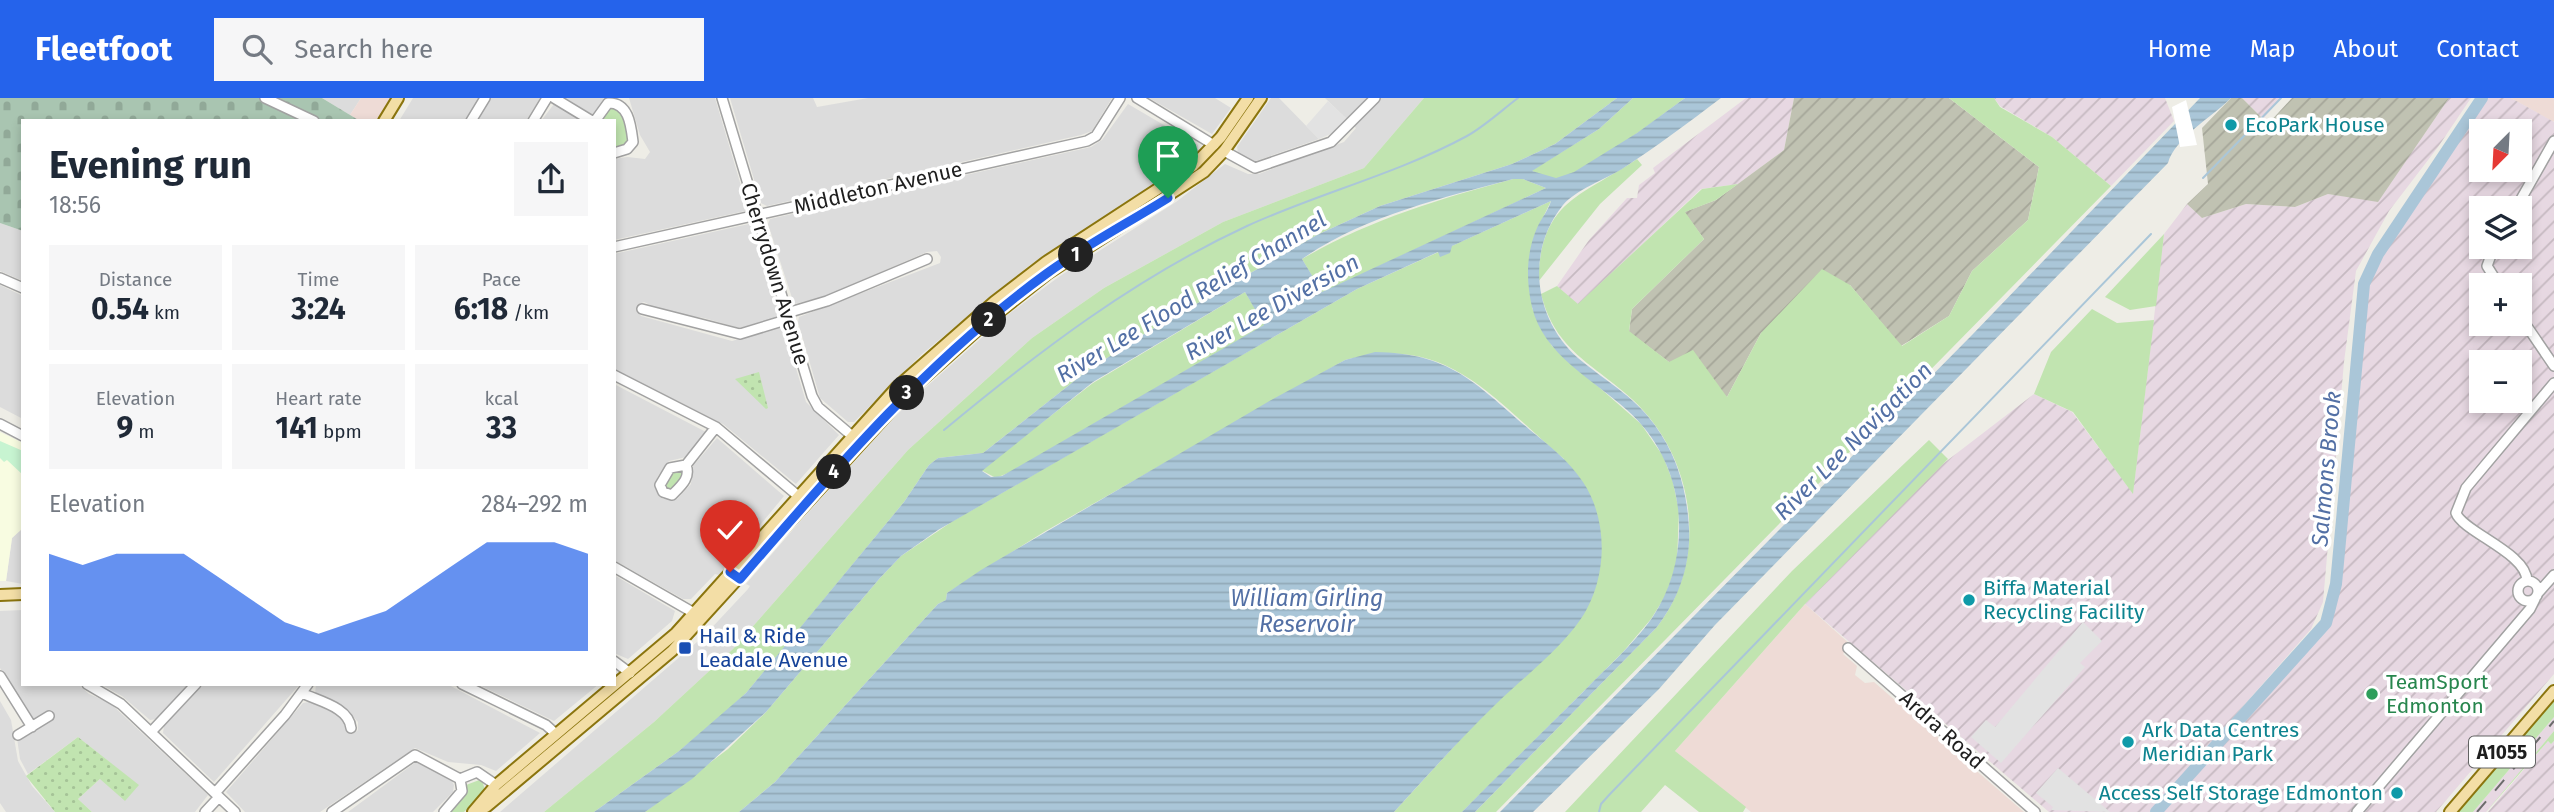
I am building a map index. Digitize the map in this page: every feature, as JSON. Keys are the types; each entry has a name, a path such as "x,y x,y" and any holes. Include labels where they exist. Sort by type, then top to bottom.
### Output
{"main road":[{"path":"1219,148 1248,98"},
{"path":"499,789 665,650 869,425 906,394 962,337 1059,260 1133,213 1197,177 1261,98"},
{"path":"385,119 395,99"},
{"path":"839,458 852,435 869,425"},
{"path":"786,517 797,495 816,482"},
{"path":"474,811 486,807 499,789 556,734 595,708 630,673 665,650 694,613 735,575"},
{"path":"0,595 21,594"},
{"name":"A1055","path":"2450,812 2554,691"}],"street":[{"path":"265,98 310,119"},
{"path":"472,119 485,98"},
{"path":"534,119 547,98"},
{"path":"554,98 591,119"},
{"name":"Cherrydown Avenue","path":"723,98 814,401 852,435"},
{"name":"Middleton Avenue","path":"616,247 1087,141 1096,136 1120,98"},
{"path":"1137,98 1255,168 1320,148 1342,135 1375,98"},
{"path":"596,119 608,103 617,104 624,110 633,142 627,149 616,152"},
{"path":"2523,196 2554,141"},
{"path":"642,309 740,334 927,259"},
{"path":"0,278 21,287"},
{"path":"2532,334 2554,366"},
{"path":"616,376 716,427 797,495"},
{"path":"2527,581 2521,566 2486,535 2460,521 2456,513 2466,488 2554,383"},
{"path":"0,424 21,435"},
{"path":"686,465 716,427"},
{"path":"616,568 694,613"},
{"path":"2357,812 2530,609 2554,575"},
{"path":"2527,581 2536,583 2537,596 2525,600 2519,595 2520,585 2527,581"},
{"name":"Ardra Road","path":"1848,648 2035,812"},
{"path":"616,662 630,673"},
{"path":"0,676 32,727"},
{"path":"91,686 119,702 235,812"},
{"path":"151,732 194,686"},
{"path":"466,686 546,725 556,734"},
{"path":"205,812 305,688 341,711 349,720 351,728"},
{"path":"18,735 49,716"},
{"path":"332,812 415,755 460,779"},
{"path":"460,779 477,772 499,789"},
{"path":"443,812 462,791 460,779"}],"shaded area":[{"path":"322,98 361,98 350,115"},
{"path":"361,98 391,98 379,119 357,119 350,115"},
{"path":"413,98 540,98 527,119 400,119"},
{"path":"563,98 604,98 594,115"},
{"path":"629,98 715,98 747,206 745,211 616,240 616,159 645,159 650,152 640,135"},
{"path":"730,98 813,98 817,107 868,98 1112,98 1092,131 1081,135 767,206 761,203"},
{"path":"1149,98 1215,98 1231,108 1212,134"},
{"path":"1271,98 1279,98 1319,139 1253,162 1238,153 1237,147"},
{"path":"1325,98 1424,98 1364,168 1223,222 1104,288 1032,338 908,450 733,649 654,722 544,812 500,812 704,636 748,589 750,586 746,584 797,525 906,405 1005,317 1060,276 1176,202 1225,164 1248,174 1259,174 1344,142 1356,128"},
{"path":"1746,98 1794,98 1784,150 1738,184 1701,189 1578,305 1557,286 1589,240 1627,198 1637,198 1639,185 1655,173 1653,168"},
{"path":"1794,98 1949,98 2039,167 2028,220 1972,271 1949,316 1901,346 1850,285 1761,333 1727,397 1669,362 1629,332 1632,309 1704,239 1684,212 1716,200 1784,150"},
{"path":"1994,98 2165,98 2174,121 2111,186 2052,137 2000,106"},
{"path":"2231,98 2242,98 2268,124 2292,98 2449,98 2378,202 2328,194 2295,207 2246,204 2202,218 2187,204 2208,184 2202,128"},
{"path":"2242,98 2281,98 2263,119"},
{"path":"2449,98 2471,98 2389,211 2356,271 2344,362 2323,602 2311,629 2150,812 2049,812 1805,604 1931,473 2034,394 2072,412 2133,493 2164,234 2187,204 2202,218 2246,204 2295,207 2328,194 2378,201"},
{"path":"2486,98 2511,98 2554,122 2554,674 2436,812 2162,812 2334,614 2371,268 2469,123 2469,182 2532,182 2532,119 2472,119"},
{"path":"2511,98 2554,98 2554,121 2553,122"},
{"path":"1328,101 1347,119 1337,131 1319,139 1306,126"},
{"path":"554,104 580,119 543,119"},
{"path":"1128,104 1198,145 1198,152 1173,172 1030,265 922,354 854,422 848,422 820,398 798,322 799,317 940,263 941,257 937,251 927,252 823,297 794,304 768,224 770,219 1091,147 1102,140"},
{"path":"0,223 21,230 21,280 0,271"},
{"path":"749,224 753,227 779,312 776,319 739,328 704,318 667,313 644,302 638,304 636,310 641,316 732,341 780,327 785,331 806,402 839,435 796,484 723,424 616,370 616,254"},
{"path":"0,285 21,295 21,418 0,407"},
{"path":"616,385 706,432 686,457 669,461 658,476 654,486 663,499 677,499 691,484 693,466 717,438 784,496 719,575 715,574 691,599 683,599 616,561"},
{"path":"0,432 21,442 21,530 12,538 6,581 0,581"},
{"path":"21,530 21,584 6,581 12,538"},
{"path":"616,576 675,611 672,621 628,659 616,654"},
{"path":"1805,604 1851,645 1843,654 1857,666 1855,675 1865,683 1874,682 2024,812 1751,812 1675,751"},
{"path":"21,610 21,686 80,686 89,694 110,703 208,795 195,812 92,812 78,799 100,779 138,785 78,737 28,774 20,759 17,738 49,721 51,717 32,719 0,668 0,611"},
{"path":"2083,622 2102,641 2080,663 2085,667 2001,763 1971,737 1986,720 1995,727"},
{"path":"104,686 186,686 156,719 150,720 122,696"},
{"path":"202,686 298,686 214,782 163,733 164,726"},
{"path":"316,686 451,686 540,733 496,771 481,765 448,762 415,748 320,812 245,812 226,792 303,703 309,702 335,713 345,721 347,733 353,734 358,730 358,722 348,711 315,694"},
{"path":"481,686 597,686 554,721"},
{"path":"0,701 11,720 18,761 32,786 55,812 6,812 0,803"},
{"path":"2554,717 2554,731 2486,812 2473,812"},
{"path":"2548,741 2551,744 2554,741 2554,812 2488,812"},
{"path":"416,762 451,779 454,785 453,792 433,812 348,812"},
{"path":"2058,768 2110,812 2051,810 2053,807 2036,793"}],"green space":[{"path":"0,98 322,98 357,119 21,119 21,230 0,223"},
{"path":"1424,98 1617,98 1555,144 1512,164 1380,206 1317,235 1149,331 1087,371 983,453 938,458 929,465 904,502 746,693 717,720 594,812 544,812 654,722 733,649 908,450 1032,338 1104,288 1223,222 1364,168"},
{"path":"1633,98 1685,98 1588,166 1558,178 1531,171 1599,129"},
{"path":"1949,98 1994,98 2000,107 2052,137 2111,186 1496,812 1475,812 1657,627 1674,600 1684,571 1689,540 1688,509 1682,479 1670,450 1654,424 1633,400 1566,343 1556,330 1541,294 1557,286 1578,304 1702,189 1738,184 1716,200 1685,212 1704,239 1632,309 1629,331 1669,362 1693,350 1727,397 1761,333 1822,269 1850,285 1902,346 1949,316 1972,271 2028,220 2039,167"},
{"path":"614,106 624,119 629,134 627,145 616,148 616,119 600,119 607,109"},
{"path":"1637,159 1642,165 1600,204 1538,282 1541,255 1555,217 1581,193"},
{"path":"1513,179 1523,179 1546,188 1322,293 1302,259 1353,233 1405,212"},
{"path":"1551,201 1534,236 1532,308 1552,346 1641,424 1663,456 1673,482 1679,511 1677,562 1666,595 1651,619 1623,652 1462,812 1394,812 1470,729 1564,459 1466,376 1440,363 1412,355 1381,354 1345,360 1044,532 947,593 946,600 938,604 775,782 739,812 645,812 728,749 766,712 901,556 953,521 1357,289"},
{"path":"2164,234 2156,306 2130,310 2105,297"},
{"path":"1245,292 1265,325 1013,471 996,478 981,470 1093,383"},
{"path":"2092,309 2117,323 2154,320 2133,494 2073,412 2034,394 2051,352"},
{"path":"759,372 768,408 766,409 735,379"},
{"path":"1929,440 1948,459 1805,604 1675,751 1746,807 1743,812 1699,812 1665,785 1641,812 1565,812 1792,571"},
{"path":"0,441 21,450 21,473 7,460 4,462 0,458"},
{"path":"684,468 681,481 670,491 665,488 672,471"},
{"path":"2554,695 2554,717 2473,812 2454,812"},
{"path":"2554,731 2554,741 2551,744 2548,741 2486,812"},
{"path":"78,737 139,785 125,801 100,779 78,799 92,812 55,812 26,776"},
{"path":"482,779 485,791 464,812 448,812 466,785"}],"water":[{"name":"River Lee Diversion","path":"1617,98 1633,98 1599,129 1532,171 1556,178 1574,172 1637,133 1685,98 1721,98 1635,161 1569,199 1551,223 1539,264 1544,305 1563,342 1578,358 1646,414 1669,448 1686,500 1688,554 1672,605 1657,627 1475,812 1462,812 1645,628 1664,596 1673,573 1678,548 1679,523 1675,491 1658,447 1639,421 1558,353 1538,324 1530,297 1529,257 1533,238 1551,201 1452,246 1450,253 1440,257 1438,252 1357,289 938,530 901,556 766,712 692,779 645,812 594,812 679,751 746,693 904,502 929,465 938,458 983,453 1087,371 1149,331 1317,235 1380,206 1512,164 1555,144","holes":["1513,179 1523,179 1546,188 1322,292 1302,259 1326,244 1377,220 1431,201","1245,292 1264,325 1002,476 991,477 982,471 1093,382"]},
{"path":"2200,98 2231,98 2186,136 2168,163 1715,625 1659,689 1533,812 1500,812 1972,335"},
{"name":"William Girling Reservoir","path":"1375,352 1424,358 1461,374 1559,454 1578,474 1592,499 1598,517 1602,556 1594,594 1575,627 1496,704 1394,812 739,812 775,782 938,604 946,600 947,593 981,570 1273,399 1345,360"}],"pier":[{"path":"2186,100 2197,145 2180,147 2172,107"}],"waterway":[{"name":"River Lee Flood Relief Channel","path":"944,430 1089,318 1166,269 1247,226 1440,149 1474,132 1518,98"},
{"path":"2203,178 2281,98"},
{"name":"Salmons Brook","path":"2156,812 2326,623 2336,584 2364,284 2378,254 2482,98"},
{"path":"1599,812 1601,804 1610,794 2151,234"}],"railway":[{"path":"2477,812 2554,721"}],"place":[{"name":"EcoPark House","path":"2231,125"},
{"name":"Biffa Material Recycling Facility","path":"1969,600"},
{"name":"Hail & Ride Leadale Avenue","path":"685,648"},
{"name":"TeamSport Edmonton","path":"2372,694"},
{"name":"Ark Data Centres Meridian Park","path":"2128,742"},
{"name":"Access Self Storage Edmonton","path":"2397,793"}],"route":[{"path":"730,572 740,579 806,502 906,394 984,324 1046,274 1168,198"}],"water label":[{"name":"River Lee Navigation","path":"1853,441"}]}
